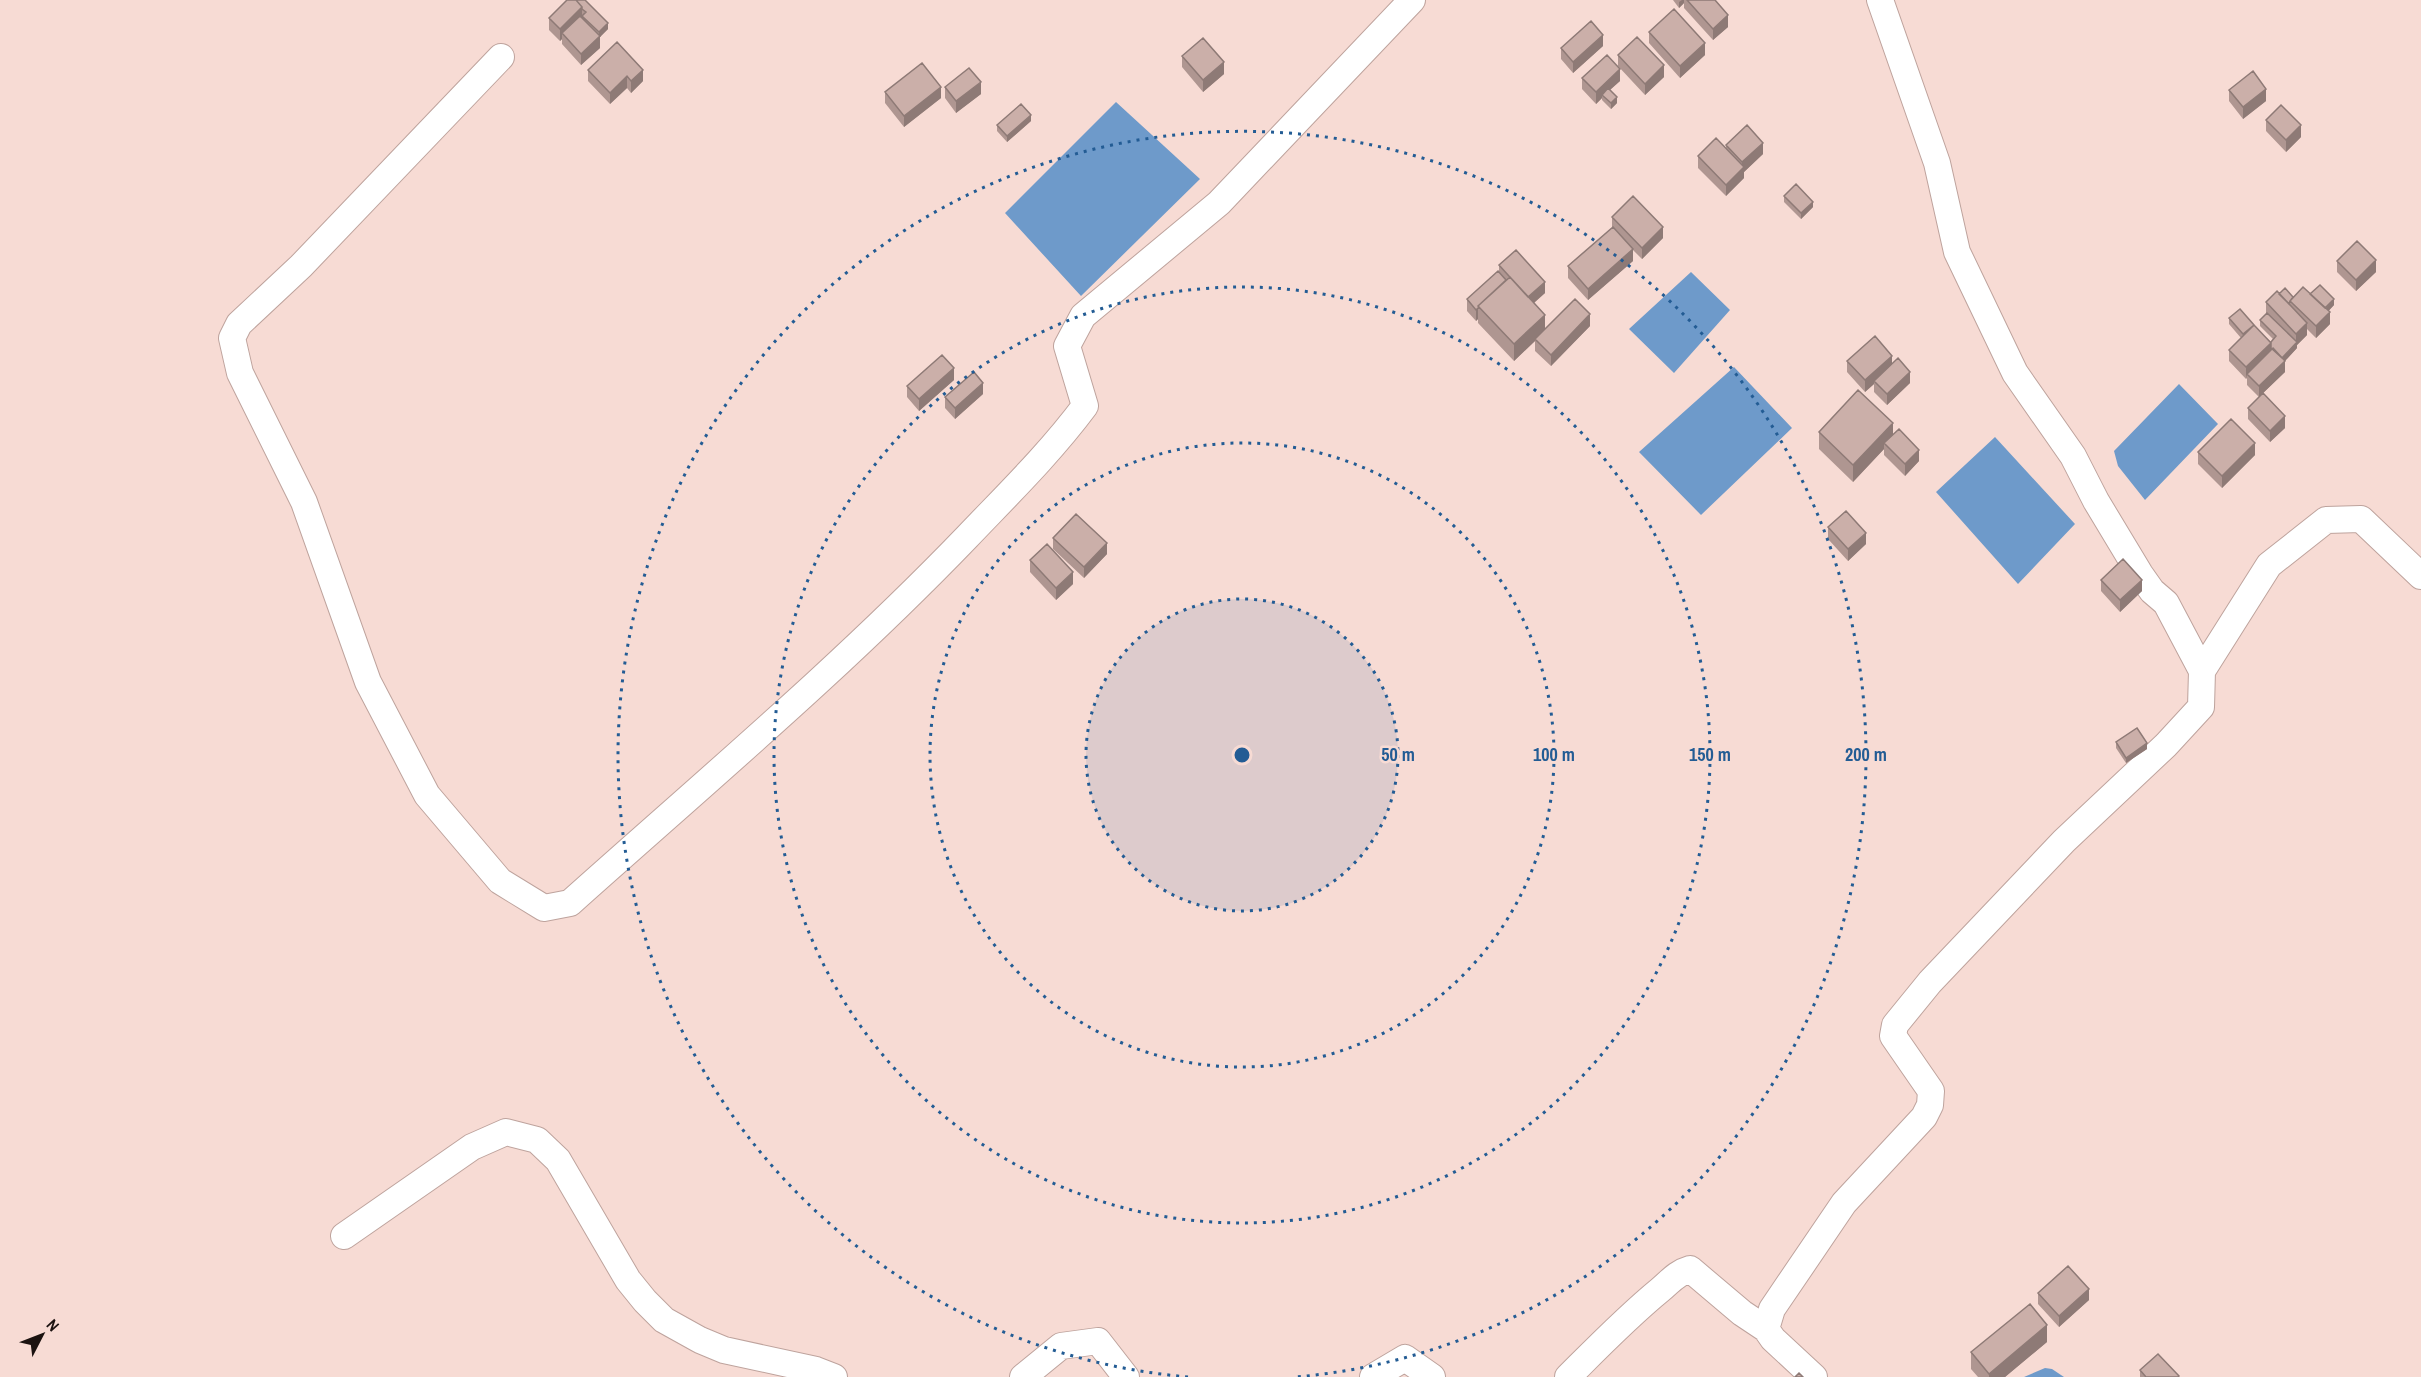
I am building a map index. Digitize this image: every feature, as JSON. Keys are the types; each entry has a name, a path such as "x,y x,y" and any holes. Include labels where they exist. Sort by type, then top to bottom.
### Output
{"street":[{"path":"501,57 301,266 239,324 231,338 240,373 304,502 368,682 427,795 500,881 544,908 570,903 817,684 900,606 1059,440 1085,406 1067,346 1083,316 1219,203 1412,0"},
{"path":"1766,1329 1772,1309 1844,1203 1861,1181 1924,1117 1930,1105 1931,1091 1893,1036 1895,1025 1930,982 2056,849 2166,745 2201,707 2202,671 2166,603 2152,591 2140,574 2096,501 2073,456 2015,373 1957,252 1937,163 1880,0"},
{"path":"2202,671 2269,565 2326,520 2361,519 2421,576"},
{"path":"344,1236 472,1147 506,1132 537,1140 558,1160 628,1280 664,1320 700,1341 724,1350 816,1370 834,1377"},
{"path":"1568,1377 1672,1278 1690,1269 1742,1313 1766,1329 1773,1339 1814,1377"},
{"path":"1023,1377 1061,1346 1098,1341 1126,1377"},
{"path":"1373,1377 1406,1358 1432,1377"}],"water":[{"path":"1116,102 1200,179 1081,296 1005,213"},
{"path":"1691,272 1730,310 1674,373 1629,329"},
{"path":"1734,367 1792,428 1701,515 1639,452"},
{"path":"2179,384 2218,424 2145,500 2118,466 2114,451"},
{"path":"1995,437 2075,524 2018,584 1936,492"},
{"path":"2045,1368 2052,1369 2064,1377 2024,1377"}],"building":[{"path":"567,0 576,0 582,7 560,29 549,18"},
{"path":"576,0 585,0 608,23 599,32 582,16 586,12"},
{"path":"1687,0 1715,0 1728,15 1713,29"},
{"path":"1674,9 1705,43 1680,66 1649,32"},
{"path":"580,16 600,36 581,54 562,33"},
{"path":"1591,21 1603,35 1573,62 1561,48"},
{"path":"1637,37 1664,65 1645,84 1618,55"},
{"path":"1203,38 1224,62 1203,80 1182,56"},
{"path":"617,42 643,70 631,81 627,76 610,93 588,70"},
{"path":"1607,55 1620,69 1596,92 1582,78"},
{"path":"922,63 941,87 904,116 885,92"},
{"path":"969,68 981,82 956,101 945,87"},
{"path":"2253,71 2266,89 2243,107 2229,90"},
{"path":"1608,88 1617,97 1611,103 1602,95"},
{"path":"1021,104 1031,115 1007,136 997,125"},
{"path":"2281,105 2301,125 2286,140 2266,120"},
{"path":"1747,125 1763,143 1742,162 1726,145"},
{"path":"1716,138 1744,167 1726,185 1698,156"},
{"path":"1796,184 1813,202 1801,213 1784,196"},
{"path":"1633,196 1663,227 1642,248 1612,217"},
{"path":"1613,227 1633,249 1588,289 1568,266"},
{"path":"2357,241 2376,260 2356,280 2337,261"},
{"path":"1516,250 1545,282 1528,297 1499,265"},
{"path":"1498,271 1506,280 1476,310 1467,299"},
{"path":"1510,277 1545,315 1514,344 1478,306"},
{"path":"2320,285 2334,299 2325,308 2310,294"},
{"path":"2303,287 2330,312 2316,326 2290,301"},
{"path":"2285,288 2293,297 2289,304 2279,294"},
{"path":"2277,291 2307,323 2296,334 2266,302"},
{"path":"1575,299 1590,314 1551,355 1535,339"},
{"path":"2240,309 2254,325 2243,334 2229,318"},
{"path":"2267,313 2297,342 2282,358 2271,348 2271,342 2276,336 2260,320"},
{"path":"2254,325 2271,343 2246,367 2229,350"},
{"path":"1875,336 1892,356 1865,380 1847,361"},
{"path":"2273,348 2285,361 2259,386 2247,374"},
{"path":"942,355 954,368 919,399 907,386"},
{"path":"1898,358 1910,372 1887,394 1874,381"},
{"path":"974,372 983,383 955,408 945,397"},
{"path":"1858,390 1893,423 1853,465 1819,432"},
{"path":"2263,393 2285,416 2270,431 2248,408"},
{"path":"2231,419 2255,443 2222,476 2198,452"},
{"path":"1899,429 1919,450 1905,464 1884,443"},
{"path":"1846,511 1866,533 1848,549 1828,527"},
{"path":"1076,514 1107,543 1084,567 1053,538"},
{"path":"1047,544 1073,572 1056,588 1030,560"},
{"path":"2123,559 2142,580 2120,600 2101,580"},
{"path":"2137,728 2147,743 2126,758 2116,742"},
{"path":"2068,1266 2089,1289 2059,1316 2038,1293"},
{"path":"2030,1304 2047,1325 1989,1374 1971,1352"},
{"path":"2158,1354 2178,1377 2146,1377 2140,1370"}]}
